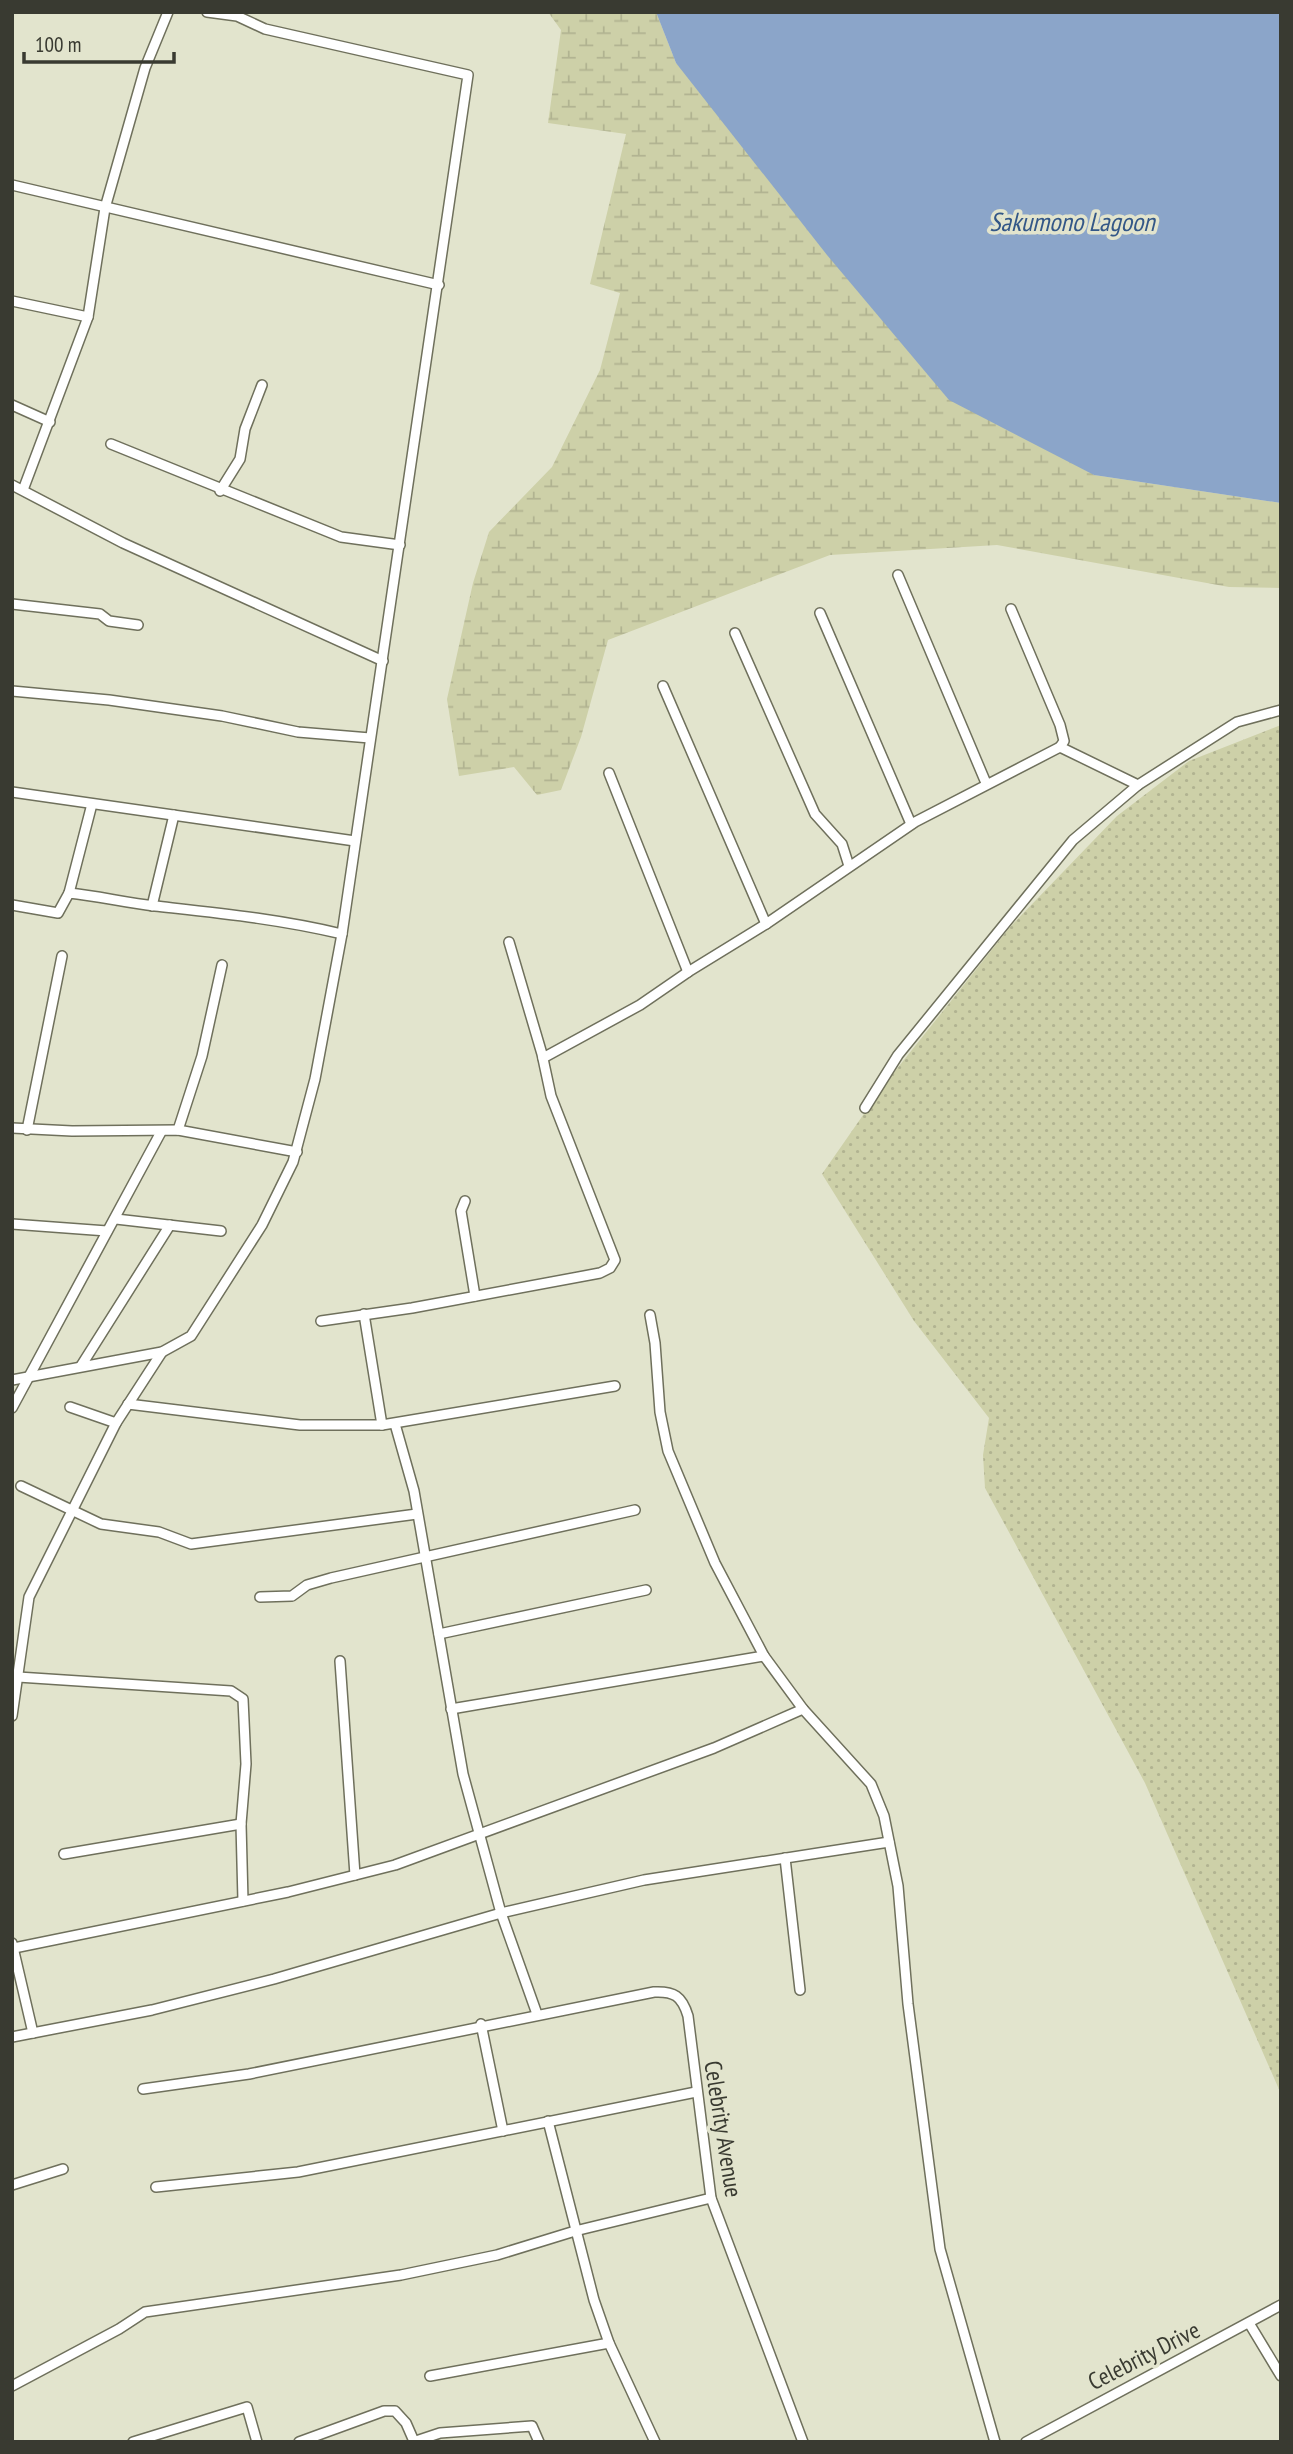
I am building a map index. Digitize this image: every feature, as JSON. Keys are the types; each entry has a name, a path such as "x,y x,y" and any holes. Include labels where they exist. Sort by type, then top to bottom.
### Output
{"street":[{"path":"23,490 88,317 105,208 145,68 168,12"},
{"path":"12,1380 162,1352 191,1336 262,1225 296,1152 323,1041 342,934 439,285 468,75 265,29 237,16 207,12"},
{"path":"12,185 439,285"},
{"path":"12,302 88,317"},
{"path":"220,491 240,459 245,429 262,385"},
{"path":"12,405 50,422"},
{"path":"111,444 220,491 341,537 400,545"},
{"path":"12,485 123,542 383,661"},
{"path":"898,575 986,783"},
{"path":"12,604 100,614 109,621 138,625"},
{"path":"543,1058 640,1005 766,924 911,824 1060,747 1063,741 1060,725 1011,609"},
{"path":"820,613 911,824"},
{"path":"735,633 815,814 842,844 849,866"},
{"path":"663,686 766,924"},
{"path":"12,691 109,700 222,716 299,732 370,738"},
{"path":"865,1108 898,1055 1063,850 1138,785 1237,722 1281,710"},
{"path":"1060,747 1138,785"},
{"path":"609,773 688,972"},
{"path":"12,792 355,841"},
{"path":"12,905 58,913 69,894 92,804"},
{"path":"152,906 174,815"},
{"path":"69,894 244,915 342,934"},
{"path":"321,1321 600,1273 615,1260 560,1124 509,942"},
{"path":"27,1130 62,956"},
{"path":"178,1130 202,1056 222,965"},
{"path":"12,1128 161,1132 178,1130 296,1152"},
{"path":"12,1408 161,1132"},
{"path":"465,1201 461,1211 475,1296"},
{"path":"116,1219 221,1231"},
{"path":"12,1224 107,1231"},
{"path":"81,1366 170,1225"},
{"path":"364,1314 382,1425"},
{"path":"650,1315 655,1343 660,1412 668,1451 715,1563 764,1656 803,1709 871,1784 884,1816 898,1886 908,2004 940,2249 995,2442"},
{"path":"12,1716 18,1677 16,1649 29,1597 116,1423 162,1352"},
{"path":"128,1404 300,1425 382,1425 615,1386"},
{"path":"70,1407 116,1423"},
{"path":"143,2089 274,2069 537,2014 501,1913 463,1774 417,1514 395,1424"},
{"path":"21,1486 101,1524 159,1532 191,1544 417,1514"},
{"path":"260,1597 292,1596 307,1585 635,1510"},
{"path":"439,1634 646,1590"},
{"path":"451,1709 590,1683 764,1656"},
{"path":"340,1661 355,1875"},
{"path":"18,1677 231,1691 238,1694 245,1706 246,1764 241,1824 243,1901"},
{"path":"33,2033 13,1945 243,1901 355,1875 480,1836 714,1748 803,1709"},
{"path":"64,1854 241,1824"},
{"path":"12,2037 152,2010 274,1979 501,1913 644,1880 889,1842"},
{"path":"785,1858 800,1990"},
{"name":"Celebrity Avenue","path":"537,2014 653,1992 673,1993 684,2004 688,2016 711,2198 803,2442"},
{"path":"481,2024 503,2131"},
{"path":"156,2187 298,2172 696,2092"},
{"path":"548,2121 575,2231 609,2343 654,2442"},
{"path":"12,2185 63,2169"},
{"path":"12,2386 119,2329 145,2312 401,2275 497,2255 575,2231 711,2198"},
{"name":"Celebrity Drive","path":"1026,2442 1281,2305"},
{"path":"1249,2323 1281,2376"},
{"path":"430,2376 609,2343"},
{"path":"133,2442 247,2407 257,2442"},
{"path":"299,2442 384,2411 395,2411 406,2423 413,2441 461,2431 532,2426 539,2442"}],"green space":[{"path":"548,12 656,12 676,63 1094,475 1281,503 1281,588 1229,587 997,545 830,555 608,640 581,737 561,790 537,795 514,767 459,776 447,699 473,583 489,532 552,467 600,370 620,293 590,284 626,134 548,123 561,30"},
{"path":"1281,725 1281,2094 1145,1783 985,1488 983,1455 989,1418 914,1321 822,1174 884,1085 1010,927 1117,816 1189,761"}],"water":[{"name":"Sakumono Lagoon","path":"656,12 1281,12 1281,503 1094,475 949,400 827,255 676,63"}]}
